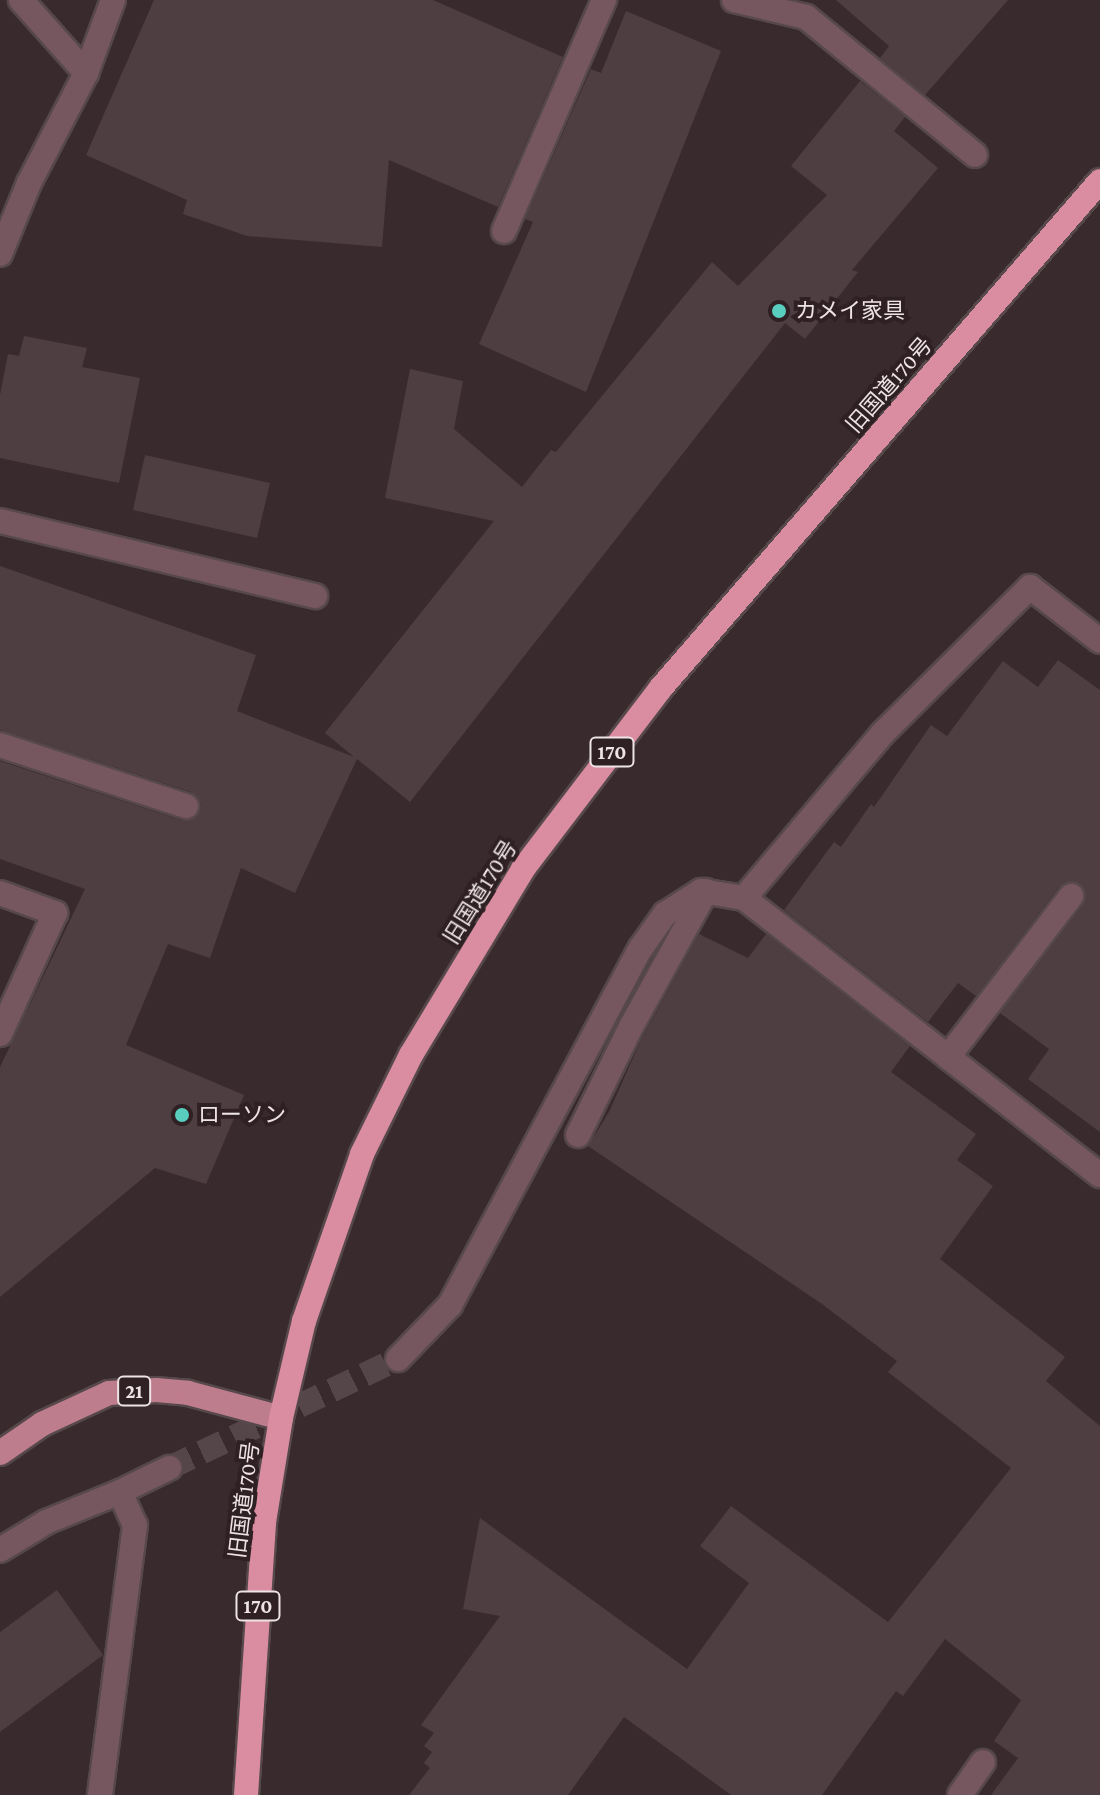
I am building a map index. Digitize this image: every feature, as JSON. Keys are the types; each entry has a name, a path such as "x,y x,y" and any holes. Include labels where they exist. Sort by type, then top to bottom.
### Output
{"highway":[{"name":"旧国道170号","path":"246,1795 264,1522 281,1418 304,1321 362,1154 411,1055 523,869 660,689 1100,181"}],"main road":[{"name":"21","path":"0,1453 42,1424 109,1393 156,1390 188,1393 281,1418"}],"street":[{"path":"21,0 86,73"},
{"path":"0,254 29,183 86,73 113,0"},
{"path":"504,231 604,0"},
{"path":"734,0 806,17 975,155"},
{"path":"0,521 315,596"},
{"path":"744,898 882,734 1030,587 1100,641"},
{"path":"0,745 186,806"},
{"path":"578,1135 632,1025 706,891"},
{"path":"398,1359 450,1305 641,948 665,914 706,891 744,898 1100,1175"},
{"path":"0,893 55,913 0,1034"},
{"path":"948,1057 1071,896"},
{"path":"0,1550 46,1522 169,1468"},
{"path":"100,1795 135,1525 120,1492"},
{"path":"960,1795 983,1762"}],"building":[{"path":"154,0 433,0 563,57 498,207 389,160 382,247 247,236 183,214 187,200 86,155"},
{"path":"836,0 1008,0 925,95 880,58 889,46"},
{"path":"626,11 721,51 586,392 479,344 533,222 525,219 591,69 601,73"},
{"path":"860,81 905,117 894,131 938,168 852,270 858,272 805,339 785,323 410,802 357,759 295,893 241,868 210,958 168,944 126,1045 244,1095 206,1184 155,1168 0,1297 0,1067 85,889 0,859 0,761 181,820 195,818 201,804 191,792 0,730 0,566 256,655 237,711 354,757 325,733 494,521 385,498 410,369 463,381 454,429 522,487 551,450 556,452 712,262 738,286 827,195 791,166"},
{"path":"24,336 87,348 82,367 140,378 119,483 0,458 0,395 8,354 19,356"},
{"path":"145,455 270,483 257,538 133,510"},
{"path":"1058,660 1100,690 1100,1132 1028,1079 1049,1049 1000,1013 1083,905 1085,891 1079,884 1066,882 1059,887 976,996 958,983 928,1022 784,910 834,842 841,847 871,804 874,807 931,725 947,736 1003,661 1038,687"},
{"path":"699,934 748,958 766,934 910,1046 891,1072 976,1134 957,1160 993,1186 940,1259 1065,1357 1046,1381 1100,1426 1100,1795 991,1795 1018,1758 994,1741 1021,1700 945,1639 903,1696 896,1691 822,1795 731,1795 624,1717 568,1795 409,1795 430,1768 424,1763 432,1752 424,1746 434,1733 421,1725 500,1616 463,1609 480,1518 687,1669 749,1583 700,1546 731,1506 888,1622 1011,1468 888,1372 897,1361 822,1304 588,1146 609,1112 641,1040"},
{"path":"57,1590 103,1655 0,1732 0,1632"}],"tunnel":[{"path":"169,1468 398,1359"}],"place":[{"name":"カメイ家具","path":"779,311"},
{"name":"ローソン","path":"182,1115"}]}
